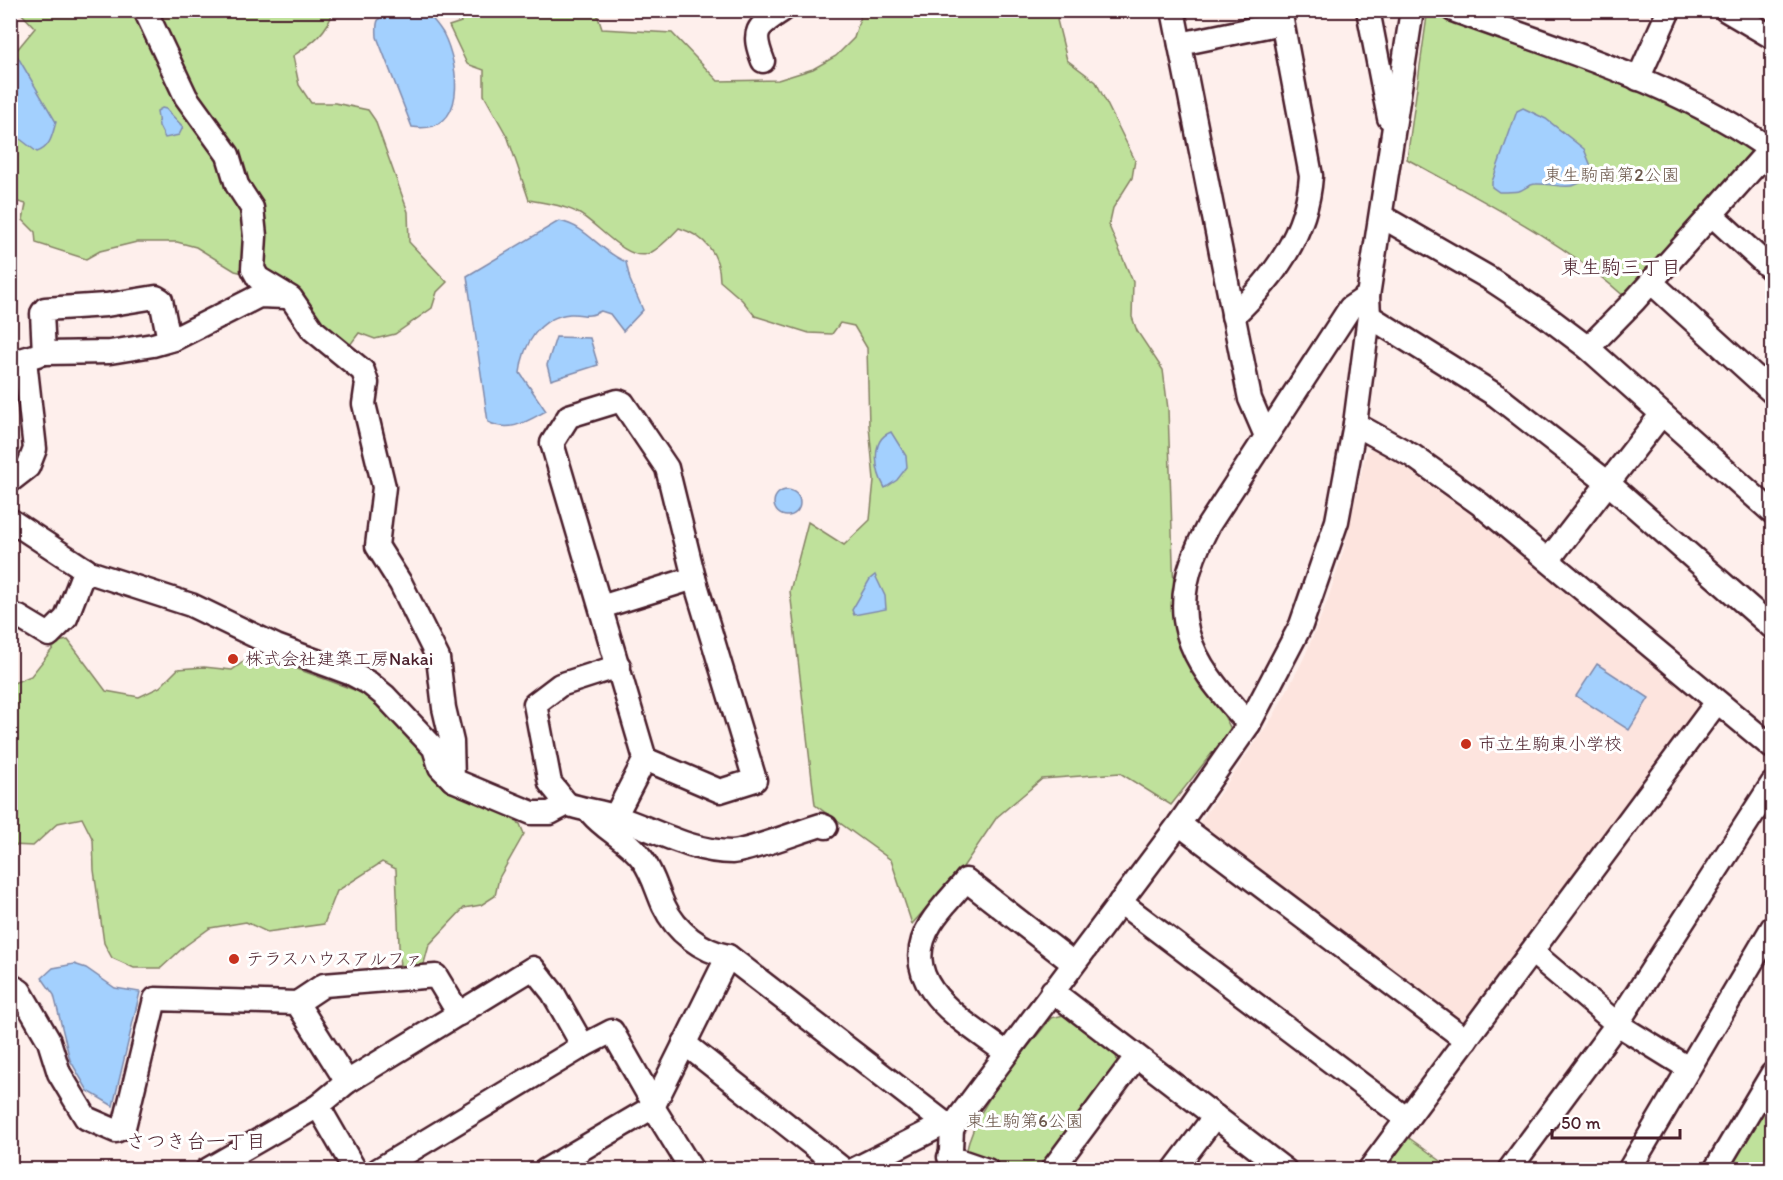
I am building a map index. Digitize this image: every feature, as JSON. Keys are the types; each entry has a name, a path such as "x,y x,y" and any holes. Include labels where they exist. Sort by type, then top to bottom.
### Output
{"street":[{"path":"145,10 186,97 228,155 237,185 252,208 255,236 254,269 258,278 291,298 313,330 363,371 367,383 364,404 384,487 377,546 401,584 438,658 444,708 452,742 453,780"},
{"path":"763,61 755,41 760,26 783,10"},
{"path":"1173,10 1251,399 1266,436"},
{"path":"1368,10 1392,134"},
{"path":"853,1170 949,1126 1179,824 1249,724 1302,625 1336,521 1355,424 1392,134 1412,10"},
{"path":"1453,10 1638,79 1704,109 1771,150 1588,348"},
{"path":"1638,79 1669,10"},
{"path":"1726,10 1773,37"},
{"path":"1180,44 1281,17 1311,176 1309,198 1293,242 1276,270 1259,292 1233,316"},
{"path":"1712,215 1773,270"},
{"path":"1381,216 1489,278 1588,348 1773,512"},
{"path":"1651,282 1773,392"},
{"path":"27,359 110,352 169,340 259,296 291,298"},
{"path":"10,481 28,468 35,449 27,359 45,309 106,305 156,297 161,300 169,340"},
{"path":"1249,724 1224,697 1194,651 1183,607 1184,584 1193,554 1208,526 1350,308 1369,306 1497,396 1608,483 1773,627"},
{"path":"618,811 645,759 552,443 568,416 618,401 623,403 667,468 694,578 755,780 720,791 645,759"},
{"path":"1549,559 1661,415"},
{"path":"1355,424 1413,456 1480,504 1773,747"},
{"path":"10,520 85,569 191,605 276,646 351,674 369,684 398,708 434,748 440,767 453,780 532,813 550,813 567,804"},
{"path":"10,615 19,617 49,635 66,618 85,569"},
{"path":"601,607 694,578"},
{"path":"619,666 560,685 535,704 550,783 567,804 591,813 615,816 664,836 703,847 733,852 821,825 826,827"},
{"path":"1369,1170 1717,702"},
{"path":"1509,1170 1617,1024 1773,784"},
{"path":"591,813 603,827 630,845 642,858 665,909 679,928 710,952 728,956 949,1126"},
{"path":"1179,824 1466,1040"},
{"path":"1005,1052 938,1001 928,986 920,957 923,938 931,922 966,880 1073,963"},
{"path":"1120,902 1407,1119"},
{"path":"1629,1170 1688,1068 1764,961 1773,928"},
{"path":"1532,952 1617,1024 1688,1068"},
{"path":"546,1170 579,1162 655,1102 728,956"},
{"path":"207,1170 318,1106 347,1082 533,968 553,993 583,1046"},
{"path":"14,992 49,1041 59,1073 86,1118 116,1131 124,1127 155,999 297,1003 324,985 436,976 459,1014"},
{"path":"1052,991 1285,1170"},
{"path":"297,1003 347,1082"},
{"path":"378,1170 583,1046 612,1031 648,1094 655,1102 692,1170"},
{"path":"684,1043 844,1170"},
{"path":"1052,1170 1136,1057"},
{"path":"1715,1170 1773,1074"},
{"path":"318,1106 356,1170"},
{"path":"1174,1170 1215,1116"},
{"path":"949,1126 950,1163 987,1170"}],"shaded area":[{"name":"市立生駒東小学校","path":"1375,446 1463,502 1701,700 1702,709 1467,1025 1457,1026 1201,832 1200,822 1273,717 1304,658 1327,602 1344,549 1366,452"}],"green space":[{"path":"19,11 333,11 323,31 293,56 299,85 311,103 335,103 368,110 375,120 408,212 409,242 447,282 437,292 432,308 395,334 375,339 359,333 350,345 342,349 264,278 235,271 196,247 177,242 137,242 100,251 86,259 36,243 35,232 23,220 26,204 11,200 11,57 35,28"},
{"path":"456,11 596,11 602,29 672,33 718,81 778,80 813,69 836,56 854,38 862,11 1063,11 1057,20 1067,60 1096,82 1135,160 1132,178 1113,208 1109,226 1133,282 1132,317 1137,331 1163,370 1168,409 1175,623 1231,729 1171,805 1120,773 1042,779 997,817 963,867 912,924 891,860 815,805 790,591 808,522 844,545 870,520 874,480 869,426 867,348 854,326 840,323 832,334 809,333 755,316 742,300 720,281 717,262 709,247 688,231 679,228 656,250 639,255 611,240 572,210 529,200 508,138 484,95 484,70 467,64 449,26 461,22"},
{"name":"東生駒南第2公園","path":"1437,11 1677,105 1752,146 1752,155 1626,298 1575,258 1521,222 1407,159 1427,16"},
{"path":"68,640 106,691 139,697 160,687 178,669 204,667 232,670 250,657 276,661 376,698 495,808 520,824 524,834 499,878 495,896 481,905 464,908 429,945 423,967 400,971 396,869 382,862 337,891 324,924 267,932 246,922 210,928 185,946 161,968 134,968 112,958 104,943 94,870 93,840 82,818 58,823 33,846 11,845 11,684 31,676 58,642"},
{"name":"東生駒第6公園","path":"1064,1015 1116,1055 1118,1067 1041,1169 1004,1169 965,1157 978,1118 988,1100 1051,1018"},
{"path":"1772,1096 1772,1169 1728,1170"},
{"path":"1405,1135 1452,1169 1380,1170"}],"water":[{"path":"388,11 425,11 443,33 449,47 453,63 455,96 451,110 443,121 430,127 412,127 377,37 378,21"},
{"path":"16,54 56,122 48,144 37,152 11,132 11,63"},
{"path":"162,108 166,109 183,127 179,135 165,138 159,126 157,111"},
{"path":"1523,108 1546,119 1584,149 1593,171 1586,179 1573,186 1534,184 1514,192 1499,192 1492,187 1517,111"},
{"path":"559,221 577,228 608,252 626,262 630,280 643,310 623,331 610,314 601,311 588,315 559,316 541,327 529,343 520,373 546,411 518,425 496,425 488,422 467,276"},
{"path":"556,337 590,338 598,365 551,380 547,365"},
{"path":"891,432 906,456 907,467 897,480 885,488 879,474 876,457 880,442"},
{"path":"787,490 796,494 800,503 796,512 787,516 778,512 774,503 778,494"},
{"path":"875,575 885,596 886,609 854,615 852,610 870,579"},
{"path":"1597,664 1649,698 1629,730 1576,696"},
{"path":"74,964 86,968 115,988 140,992 113,1106 88,1091 70,1060 54,995 42,978 53,968"}],"place":[{"name":"株式会社建築工房Nakai","path":"233,659"},
{"name":"市立生駒東小学校","path":"1466,744"},
{"name":"テラスハウスアルファ","path":"234,959"}],"district":[{"name":"東生駒三丁目","path":"1621,267"},
{"name":"さつき台一丁目","path":"196,1141"}]}
